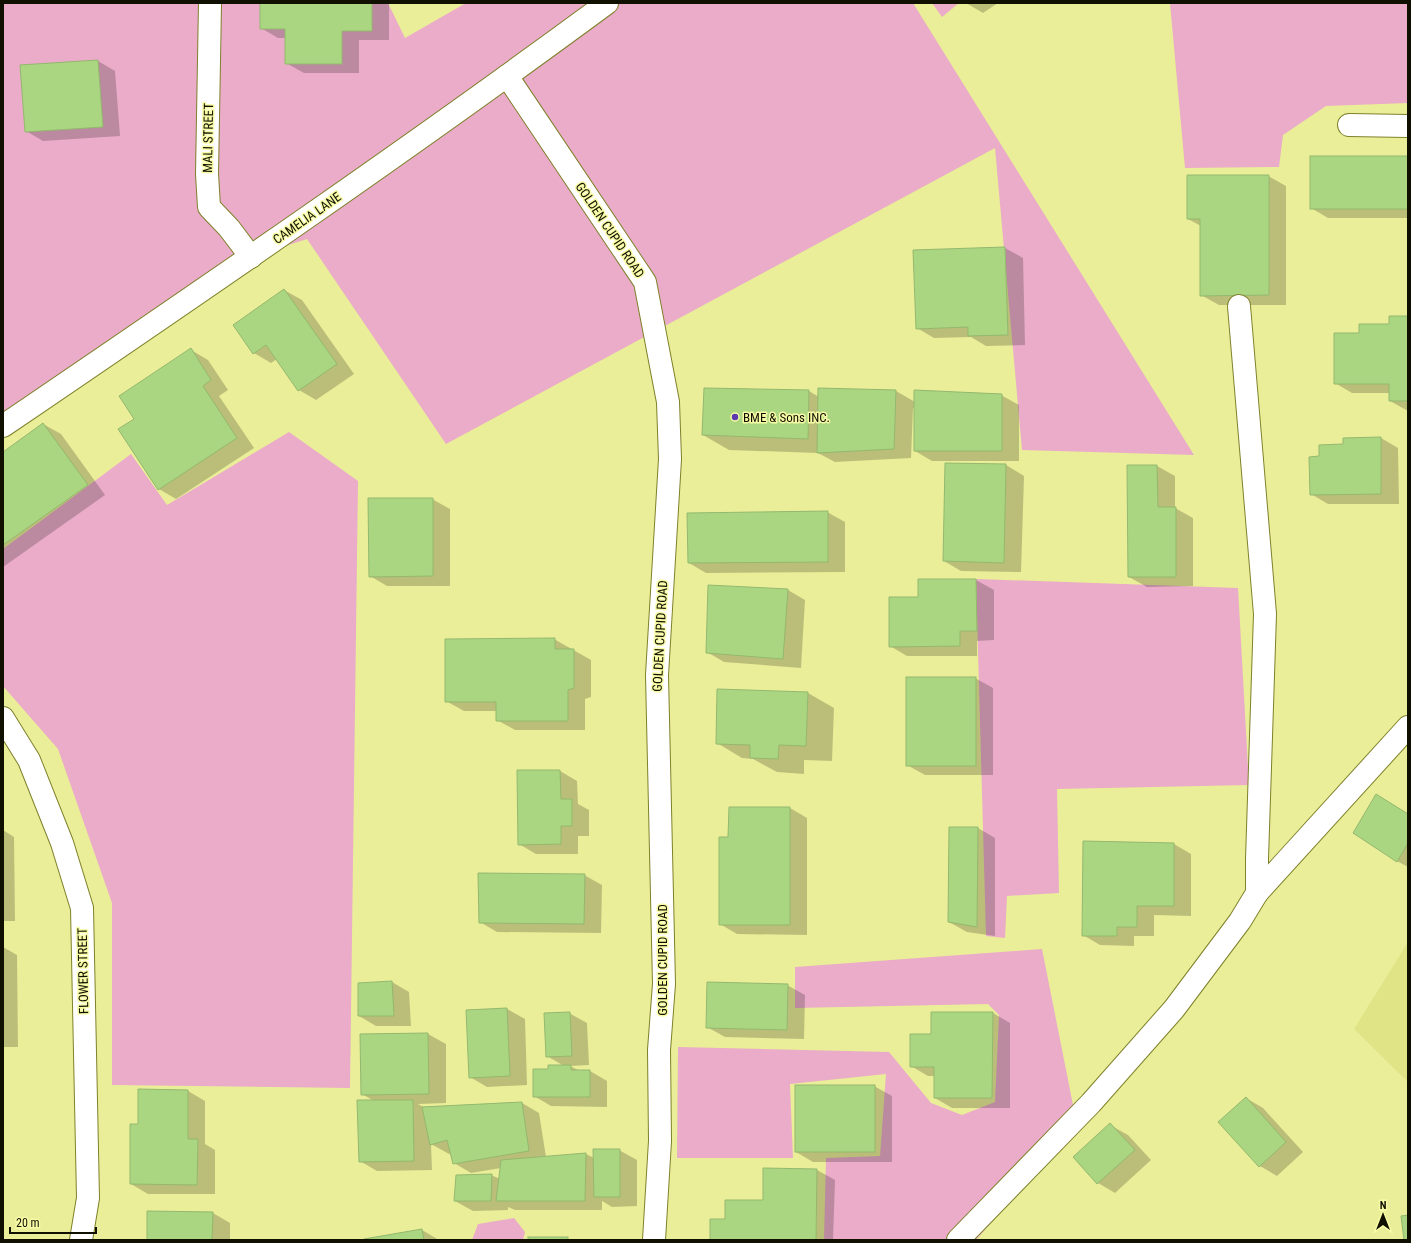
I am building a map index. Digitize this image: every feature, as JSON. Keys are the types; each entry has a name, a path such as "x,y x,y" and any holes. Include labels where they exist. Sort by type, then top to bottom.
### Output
{"street":[{"name":"MALI STREET","path":"210,3 207,174 209,207 229,228 251,257"},
{"name":"CAMELIA LANE","path":"3,426 251,257 507,76 607,3"},
{"name":"GOLDEN CUPID ROAD","path":"507,76 645,282 668,402 670,459 657,675 664,984 659,1050 660,1141 654,1240"},
{"path":"1349,125 1408,126"},
{"path":"1239,306 1264,614 1257,893"},
{"name":"FLOWER STREET","path":"3,718 29,760 62,843 82,908 88,1198 81,1240"},
{"path":"958,1240 1092,1103 1174,1009 1240,921 1257,893 1408,727"}],"shaded area":[{"path":"3,3 388,3 405,38 466,3 913,3 1194,455 1022,450 995,148 446,444 307,239 251,257 3,430"},
{"path":"932,3 959,3 942,17"},
{"path":"1170,3 1408,3 1408,103 1326,106 1283,135 1279,167 1185,168"},
{"path":"289,432 358,481 350,1088 112,1085 112,903 58,749 3,686 3,549 131,454 167,505"},
{"path":"976,579 1238,588 1249,785 1057,789 1059,893 1007,896 1005,938 986,936"},
{"path":"1408,942 1408,1082 1354,1029"},
{"path":"1042,949 1077,1125 976,1240 824,1240 826,1158 880,1156 886,1074 790,1084 793,1158 677,1158 678,1047 889,1052 931,1103 962,1115 995,1102 999,1015 988,1004 795,1008 795,967"},
{"path":"514,1218 525,1232 523,1240 472,1240 478,1224"}],"building":[{"path":"260,3 372,3 372,31 342,31 342,64 285,64 285,29 260,29"},
{"path":"98,60 103,127 25,132 20,65"},
{"path":"1310,156 1408,156 1408,209 1310,209"},
{"path":"1187,175 1269,175 1269,295 1200,296 1200,219 1187,219"},
{"path":"1005,247 1008,335 968,336 968,327 916,329 913,250"},
{"path":"284,289 337,364 298,391 266,345 253,354 233,325"},
{"path":"1389,316 1408,316 1408,401 1389,401 1389,384 1334,384 1334,333 1359,333 1359,324 1389,324"},
{"path":"191,348 211,380 203,386 237,438 158,490 118,429 134,419 119,396"},
{"path":"704,388 809,390 808,439 702,435"},
{"path":"818,388 896,390 894,449 817,453"},
{"path":"914,390 1002,394 1002,451 914,451"},
{"path":"43,423 88,485 3,545 3,452"},
{"path":"1381,437 1381,494 1310,495 1309,457 1319,456 1319,445 1343,444 1343,438"},
{"path":"945,463 1006,464 1004,563 943,561"},
{"path":"1127,465 1157,465 1158,507 1176,507 1176,577 1128,577"},
{"path":"368,498 433,498 433,576 369,577"},
{"path":"828,511 828,562 688,563 687,513"},
{"path":"918,579 976,579 977,631 960,631 960,646 889,647 889,597 918,597"},
{"path":"708,585 788,589 783,659 706,653"},
{"path":"555,638 555,649 574,649 574,688 568,690 568,721 496,721 496,702 445,702 445,639"},
{"path":"906,677 976,677 976,766 906,766"},
{"path":"717,689 808,692 806,746 779,745 778,759 750,758 750,745 716,744"},
{"path":"517,770 560,770 561,799 572,799 572,826 561,826 561,844 518,845"},
{"path":"1376,794 1408,814 1408,843 1397,862 1353,833"},
{"path":"729,807 790,807 790,925 719,925 719,837 728,837"},
{"path":"949,827 978,827 977,927 948,922"},
{"path":"1083,841 1174,843 1174,906 1137,906 1137,927 1117,927 1117,936 1082,936"},
{"path":"478,873 585,874 584,924 479,923"},
{"path":"392,981 394,1016 358,1016 358,983"},
{"path":"707,982 788,984 787,1030 706,1028"},
{"path":"507,1008 510,1076 469,1078 466,1010"},
{"path":"570,1012 572,1056 546,1057 544,1013"},
{"path":"931,1012 993,1012 992,1098 934,1098 934,1067 910,1067 910,1034 931,1034"},
{"path":"428,1033 429,1094 361,1095 360,1034"},
{"path":"548,1065 571,1065 571,1070 590,1070 590,1097 533,1097 533,1069 548,1069"},
{"path":"795,1085 875,1085 875,1152 795,1152"},
{"path":"138,1089 188,1090 188,1139 198,1139 197,1185 130,1184 130,1124 138,1124"},
{"path":"1246,1097 1286,1142 1259,1167 1218,1122"},
{"path":"357,1100 413,1100 414,1161 359,1162"},
{"path":"522,1102 529,1151 453,1164 447,1140 430,1145 422,1107"},
{"path":"1110,1123 1135,1150 1097,1184 1073,1157"},
{"path":"593,1149 620,1149 620,1197 594,1197"},
{"path":"586,1153 585,1201 496,1201 501,1160"},
{"path":"763,1168 817,1169 816,1240 710,1240 710,1219 725,1219 725,1200 763,1200"},
{"path":"492,1174 491,1201 454,1201 456,1175"},
{"path":"147,1211 213,1212 212,1240 147,1240"},
{"path":"1408,1215 1408,1240 1404,1240 1401,1216"},
{"path":"422,1229 424,1240 364,1239"},
{"path":"528,1237 568,1237 568,1240 528,1240"}],"place":[{"name":"BME & Sons INC.","path":"735,417"}]}
